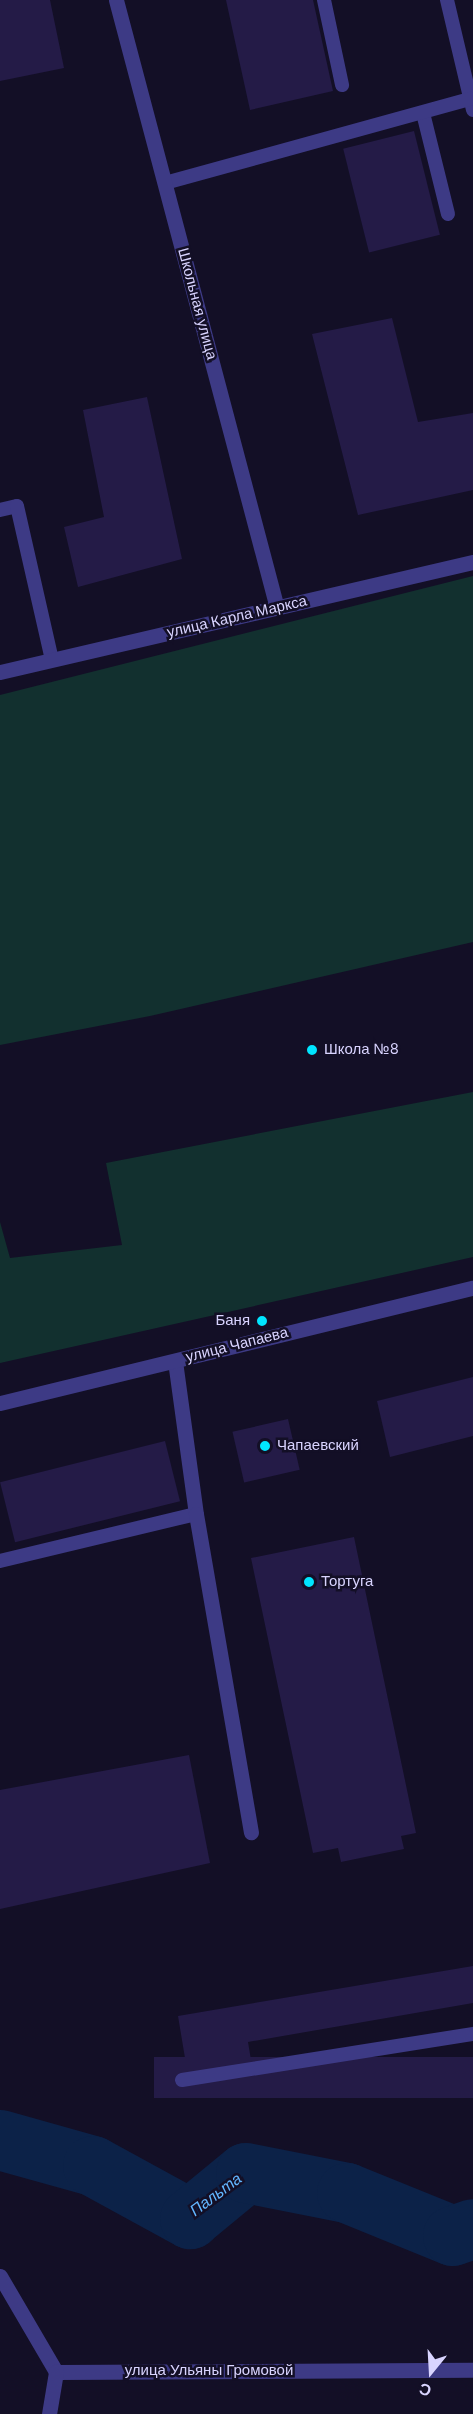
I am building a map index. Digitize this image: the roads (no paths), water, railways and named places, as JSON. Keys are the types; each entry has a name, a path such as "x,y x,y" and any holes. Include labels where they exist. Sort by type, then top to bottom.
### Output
{"street":[{"name":"Школьная улица","path":"116,0 277,608"},
{"name":"улица Карла Маркса","path":"0,672 473,562"},
{"name":"улица Чапаева","path":"0,1403 473,1288"},
{"path":"174,1360 195,1514 251,1832"},
{"path":"0,2276 56,2372 50,2414"},
{"name":"улица Ульяны Громовой","path":"56,2372 473,2370"}],"lane":[{"path":"324,0 342,85"},
{"path":"165,183 423,113 472,105 447,0"},
{"path":"423,113 448,214"},
{"path":"0,510 17,506 52,660"},
{"path":"0,1561 195,1514"},
{"path":"182,2080 473,2034"}],"waterway":[{"name":"Пальта","path":"0,2140 93,2166 190,2219 246,2173 347,2193 453,2236 473,2229"}],"place":[{"name":"Школа №8","path":"312,1050"},
{"name":"Баня","path":"262,1321"},
{"name":"Чапаевский","path":"265,1446"},
{"name":"Тортуга","path":"309,1582"}]}
